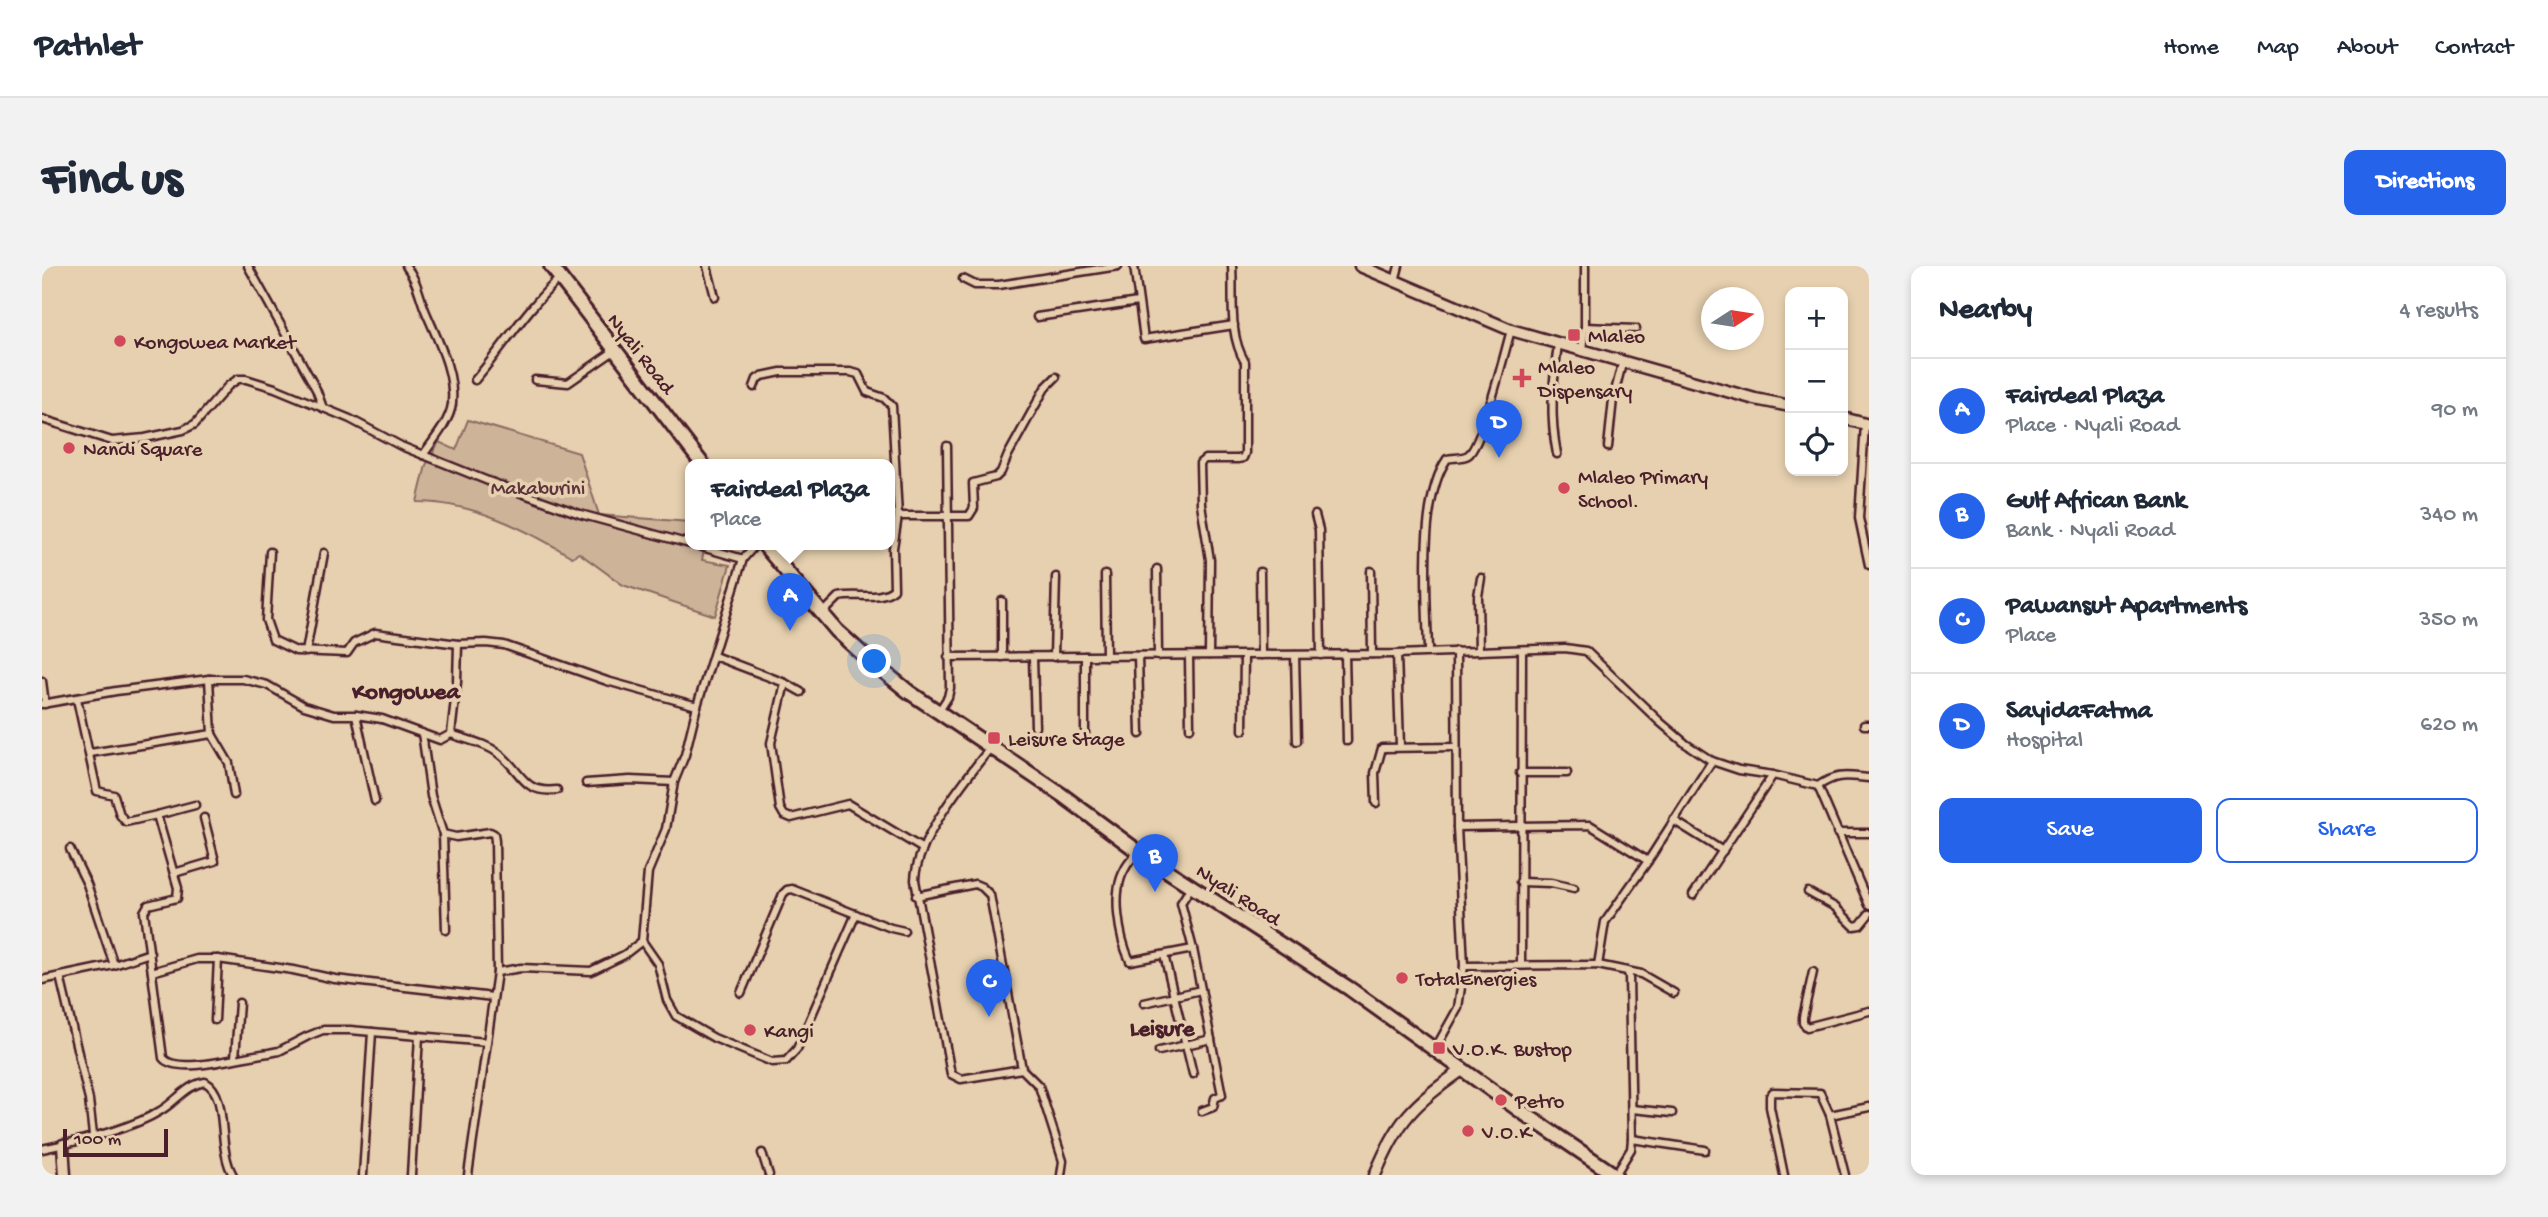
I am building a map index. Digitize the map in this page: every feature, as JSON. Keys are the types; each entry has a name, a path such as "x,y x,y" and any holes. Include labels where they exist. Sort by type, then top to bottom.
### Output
{"highway":[{"name":"Nyali Road","path":"551,266 698,459"},
{"name":"Nyali Road","path":"768,550 821,614 866,658 939,712 1191,887 1332,976 1462,1070 1615,1175"}],"main road":[{"path":"1360,266 1511,330 1744,396 1785,405"},
{"path":"1848,419 1867,424"},
{"path":"1375,1175 1392,1135 1404,1117 1432,1091 1462,1070"},
{"path":"63,1144 65,1175"}],"street":[{"path":"248,266 316,389 323,408"},
{"path":"406,266 415,278 425,310 443,350 451,386 452,407 423,456"},
{"path":"707,266 715,297"},
{"path":"963,279 975,285 999,285 1118,266"},
{"path":"1134,266 1144,339 1234,325"},
{"path":"1209,655 1210,560 1201,505 1200,463 1205,459 1243,458 1245,453 1245,362 1239,351 1234,325 1231,299 1232,266"},
{"path":"1395,281 1399,266"},
{"path":"1582,349 1585,327 1585,266"},
{"path":"475,380 517,324 559,278"},
{"path":"1037,317 1138,302"},
{"path":"1585,327 1636,329"},
{"path":"1428,651 1426,573 1433,497 1447,459 1464,457 1472,452 1481,431 1511,330"},
{"path":"1557,454 1550,402 1558,344"},
{"path":"535,380 568,383 614,351"},
{"path":"1608,447 1613,398 1623,360"},
{"path":"754,387 757,380 770,374 858,374 867,392 888,401 892,406 895,459"},
{"path":"898,516 969,516 974,508 973,483 996,477 1002,472 1008,455 1045,388 1056,377"},
{"path":"42,419 112,441 145,439 183,430 195,424 228,386 238,379 246,379 323,408 423,456 580,514 685,543"},
{"path":"1867,424 1859,518 1869,565"},
{"path":"939,712 950,688 947,446"},
{"path":"895,466 898,516 895,535"},
{"path":"1315,515 1319,530 1321,654"},
{"path":"710,550 743,559"},
{"path":"751,550 743,559 696,706 685,755 674,782 666,829 648,872 642,941 658,964 667,1000 676,1016 714,1038 772,1062 780,1062 791,1058 797,1049 856,914"},
{"path":"821,614 839,597 881,595 894,589 893,550"},
{"path":"270,552 266,620 273,640 283,646 306,652 347,653 354,643 375,634 458,644 504,645 607,681 696,706"},
{"path":"306,652 324,553"},
{"path":"1157,569 1157,656"},
{"path":"1371,571 1372,654"},
{"path":"1260,572 1261,655"},
{"path":"1105,575 1106,656"},
{"path":"1055,656 1056,577"},
{"path":"1479,651 1478,596 1481,578"},
{"path":"1002,601 1002,657"},
{"path":"451,734 458,644"},
{"path":"948,657 1397,654 1575,648 1586,651 1660,722 1712,761 1739,770 1818,786 1831,777 1869,778"},
{"path":"1521,965 1522,650"},
{"path":"1435,1049 1458,1008 1464,966 1457,827 1456,652"},
{"path":"1345,654 1348,741"},
{"path":"1397,654 1400,746"},
{"path":"1295,655 1297,741"},
{"path":"714,656 785,683 801,692"},
{"path":"1085,656 1085,739"},
{"path":"1138,656 1140,734"},
{"path":"1189,656 1191,729"},
{"path":"1243,730 1244,656"},
{"path":"1033,657 1035,727"},
{"path":"42,681 44,704 209,679 243,679 267,685 303,706 334,715 382,719 440,740 451,734 497,752 515,767 525,783 539,790 557,790"},
{"path":"209,679 212,734 229,763 234,795"},
{"path":"785,683 771,743 780,808 784,815 791,818 848,804 923,849"},
{"path":"77,699 97,791 114,795 123,820 130,823 195,805"},
{"path":"356,715 375,801"},
{"path":"422,733 431,796 443,834 446,930"},
{"path":"90,753 212,734"},
{"path":"991,747 935,825 915,868 916,896 951,1074 961,1079 1022,1069"},
{"path":"1376,803 1375,773 1382,748 1455,747"},
{"path":"1598,965 1605,922 1712,761"},
{"path":"1520,773 1567,773"},
{"path":"1693,895 1773,775"},
{"path":"586,783 630,780 674,782"},
{"path":"1818,786 1869,905"},
{"path":"157,816 178,892 177,898 150,904 144,909 163,1058 166,1062 178,1066 279,1051 323,1030 487,1042"},
{"path":"174,873 215,861 204,818"},
{"path":"1674,820 1723,851"},
{"path":"1457,827 1590,825 1648,861"},
{"path":"443,834 456,837 482,832 494,834 497,972 468,1175"},
{"path":"1836,832 1869,833"},
{"path":"70,849 87,884 114,965"},
{"path":"1139,851 1124,870 1117,900 1122,943 1130,961 1193,949"},
{"path":"1520,882 1551,883 1574,888"},
{"path":"916,896 975,884 989,895 1022,1069 1039,1086 1063,1161 1061,1175"},
{"path":"1191,887 1181,903 1193,949 1222,1095 1215,1098 1213,1107 1202,1111"},
{"path":"741,993 783,894 788,890 792,889 904,931"},
{"path":"1808,892 1835,907 1854,926 1860,925 1869,914"},
{"path":"497,972 522,968 591,971 624,955 642,941"},
{"path":"42,980 114,965 150,953"},
{"path":"1164,954 1193,1074"},
{"path":"152,972 197,959 218,959 335,979 493,997"},
{"path":"215,1020 218,959"},
{"path":"1464,966 1598,965 1623,968 1641,974 1674,993"},
{"path":"1615,1175 1631,1149 1632,1139 1627,971"},
{"path":"1813,972 1803,1017 1803,1023 1807,1027 1869,1011"},
{"path":"60,976 89,1100 93,1135"},
{"path":"1144,1003 1201,990"},
{"path":"235,1058 239,1003"},
{"path":"363,1175 372,1032"},
{"path":"411,1175 419,1036"},
{"path":"1159,1051 1211,1039"},
{"path":"42,1149 155,1114 193,1085 205,1082 213,1086 216,1093 220,1107 223,1152 233,1175"},
{"path":"1784,1175 1772,1123 1770,1096 1779,1091 1819,1093 1830,1115 1844,1175"},
{"path":"1830,1115 1869,1107"},
{"path":"1632,1109 1672,1113"},
{"path":"1632,1139 1705,1150"},
{"path":"762,1153 769,1175"}],"green space":[{"name":"Makaburini","path":"468,420 579,453 599,515 685,522 685,550 704,550 702,560 730,565 715,616 623,585 579,553 572,557 498,519 458,507 417,502 426,465 439,442 456,450"}],"place":[{"name":"Mlaleo","path":"1574,335"},
{"name":"Kongowea Market","path":"120,341"},
{"name":"Mlaleo Dispensary","path":"1522,378"},
{"name":"Nandi Square","path":"69,448"},
{"name":"SayidaFatma","path":"1499,458"},
{"name":"Mlaleo Primary School.","path":"1564,488"},
{"name":"Fairdeal Plaza","path":"790,631"},
{"name":"Leisure Stage","path":"994,738"},
{"name":"Gulf African Bank","path":"1155,892"},
{"name":"TotalEnergies","path":"1402,978"},
{"name":"Pawansut Apartments","path":"989,1017"},
{"name":"Kangi","path":"750,1030"},
{"name":"V.O.K. Bustop","path":"1439,1048"},
{"name":"Petro","path":"1501,1100"},
{"name":"V.O.K","path":"1468,1131"}],"district":[{"name":"Kongowea","path":"406,690"},
{"name":"Leisure","path":"1162,1027"}]}
